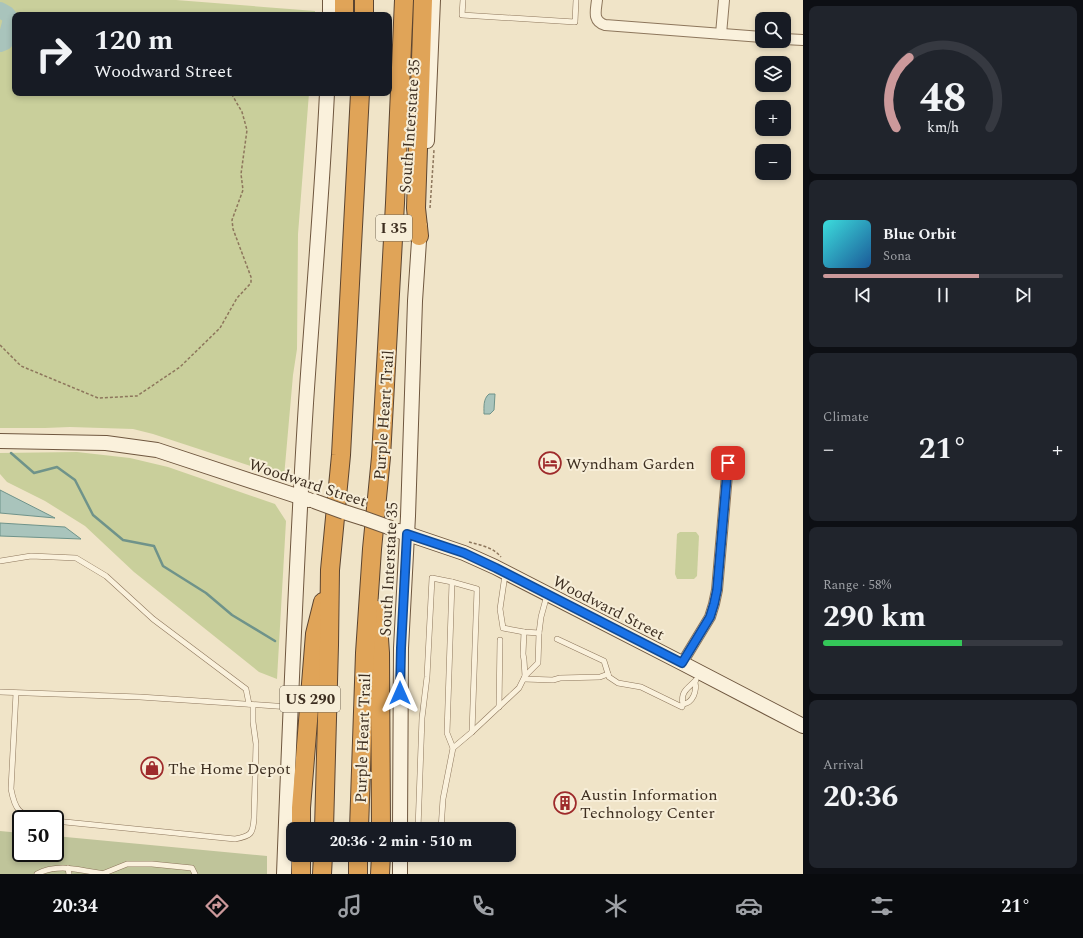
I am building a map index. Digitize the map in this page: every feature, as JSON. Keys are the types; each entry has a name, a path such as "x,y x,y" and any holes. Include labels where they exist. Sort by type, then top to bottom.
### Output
{"highway":[{"path":"344,0 344,12"},
{"path":"364,0 364,12"},
{"name":"Purple Heart Trail","path":"359,822 365,652 372,549 382,449 404,0"},
{"path":"419,236 416,208 423,0"},
{"path":"347,96 356,166"},
{"name":"I 35","path":"324,822 330,570 342,455 360,96"},
{"path":"372,549 380,653 381,822"},
{"name":"US 290","path":"301,822 315,634 330,570"},
{"path":"301,862 301,874"},
{"path":"322,874 323,862"},
{"path":"358,862 358,874"},
{"path":"380,862 380,874"}],"main road":[{"path":"330,0 330,12"},
{"name":"South Interstate 35","path":"400,822 401,648 407,534 415,301 428,131 433,0"},
{"path":"284,874 291,707 307,500 306,403 323,171 327,96"},
{"name":"Woodward Street","path":"0,441 106,443 157,450 464,553 682,663 698,677 803,726"},
{"path":"400,862 400,874"}],"street":[{"path":"597,0 596,19 598,22 605,25 755,36"},
{"path":"721,34 724,0"},
{"path":"791,39 803,40"},
{"path":"682,663 710,617 714,604 717,590 729,452"}],"lane":[{"path":"463,0 462,15 575,22 576,0"},
{"path":"0,561 31,556 76,558 106,576 153,619 246,689 251,704 256,744 254,818 253,830 247,837 235,839 64,821"},
{"path":"506,573 500,609 503,628 539,633"},
{"path":"418,822 422,718 432,578 477,589 472,732"},
{"path":"441,822 443,799 452,748 446,733 452,582"},
{"path":"452,748 472,732 519,688 524,678 538,663 541,617 547,594"},
{"path":"524,632 524,678"},
{"path":"557,639 604,661 609,677 618,683 641,687 682,707 683,704 690,701 696,692 698,677"},
{"path":"498,707 500,640"},
{"path":"524,678 553,680 560,678 600,677 608,674"},
{"path":"683,704 682,697 685,691 698,677"},
{"path":"0,692 140,697 291,707"},
{"path":"16,693 11,789 14,802 19,810"},
{"path":"37,874 44,870 68,868 102,874 127,864 152,864 192,868 195,874"},
{"path":"68,868 69,874"}],"path":[{"path":"0,344 21,366 98,398 137,396 180,367 220,328 237,298 251,283 251,277 233,229 232,220 243,190 240,174 247,130 242,112 233,96"},
{"path":"430,209 434,145"},
{"path":"484,546 498,553"}],"green space":[{"path":"0,0 176,0 315,11 12,12 12,96 309,96 298,234 297,349 293,375 284,477 153,434 133,429 70,427 0,428"},
{"path":"77,452 130,458 168,467 275,504 286,521 277,679 259,672 134,572 85,526 45,501 7,482 0,474 0,453"},
{"path":"680,532 696,532 699,536 697,576 694,579 677,579 675,574 677,534"},
{"path":"0,831 12,832 12,862 64,862 64,837 267,856 267,874 0,874"}],"water":[{"path":"489,394 495,394 494,410 490,414 484,414 485,401"},
{"path":"0,490 55,518 0,513"},
{"path":"0,523 65,527 81,539 0,536"}],"waterway":[{"path":"0,10 7,14 11,19 5,42 0,44"},
{"path":"11,453 34,473 57,467 75,480 93,515 123,540 154,546 163,566 206,593 232,615 275,641"}],"place":[{"name":"Wyndham Garden","path":"550,463"},
{"name":"The Home Depot","path":"152,768"},
{"name":"Austin Information Technology Center","path":"565,803"}],"route":[{"path":"400,693 407,534 464,553 496,568 682,663 710,617 714,604 717,590 728,463"}]}
